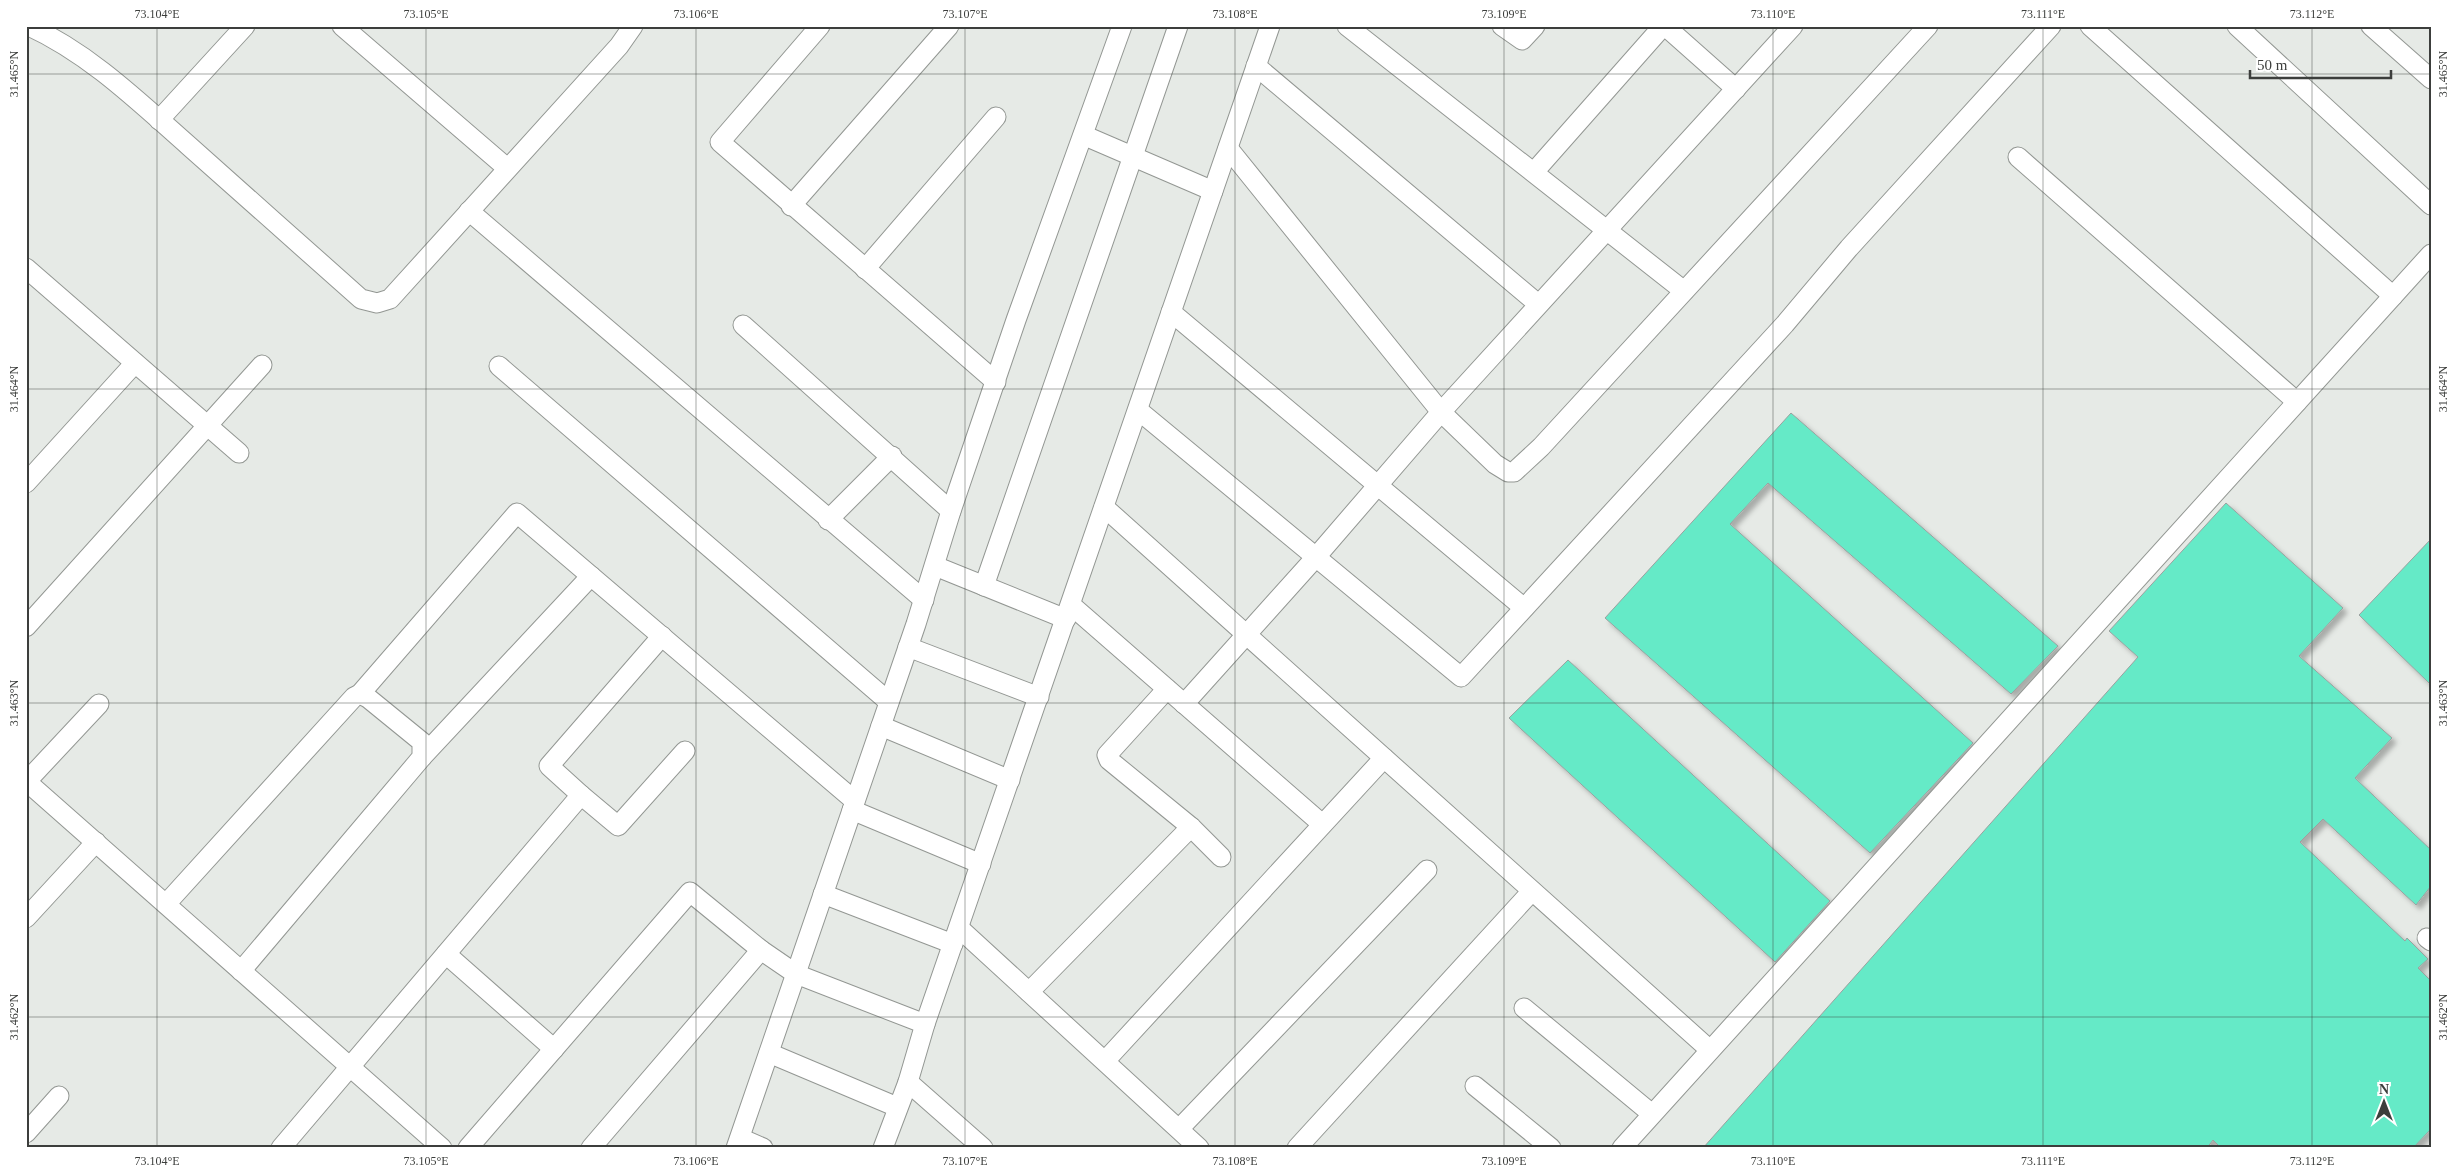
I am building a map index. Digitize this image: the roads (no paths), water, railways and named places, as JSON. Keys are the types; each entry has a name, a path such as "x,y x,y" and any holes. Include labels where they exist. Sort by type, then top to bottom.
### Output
{"street":[{"path":"29,26 80,54 159,120 362,299 377,303 390,299 618,46 632,27"},
{"path":"159,120 245,26"},
{"path":"342,26 507,168"},
{"path":"820,26 720,142 791,206 996,382"},
{"path":"791,206 949,26"},
{"path":"763,1148 738,1143 924,600 951,512 1016,320 1122,26"},
{"path":"984,586 1134,158 1178,26"},
{"path":"883,1148 908,1082 956,936 1270,26"},
{"path":"1348,26 1684,291"},
{"path":"1502,26 1522,40 1535,26"},
{"path":"1534,172 1664,26 1736,89"},
{"path":"1184,704 1538,304 1793,26"},
{"path":"1228,148 1441,412 1495,464 1508,472 1514,472 1541,447 1928,26"},
{"path":"1138,410 1461,677 1785,324 1849,248 2051,26"},
{"path":"2090,26 2393,296"},
{"path":"2237,26 2431,205"},
{"path":"2371,26 2431,79"},
{"path":"1256,66 1538,304"},
{"path":"865,269 996,117"},
{"path":"1083,134 1134,158 1213,191"},
{"path":"2018,157 2297,402"},
{"path":"469,211 828,520 924,600"},
{"path":"1622,1148 2431,254"},
{"path":"26,268 239,453"},
{"path":"1172,312 1524,608"},
{"path":"743,325 892,456 951,512"},
{"path":"26,483 135,363"},
{"path":"26,627 262,365"},
{"path":"500,366 889,702"},
{"path":"828,520 892,456"},
{"path":"1104,507 1710,1050"},
{"path":"166,904 354,697 360,694 517,513 662,636 853,806 981,864"},
{"path":"935,566 984,586 1068,612 1167,689 1322,824"},
{"path":"241,971 422,757 591,576"},
{"path":"662,636 549,766 618,826 685,751"},
{"path":"908,647 1039,697"},
{"path":"1167,689 1107,755 1109,760 1191,827 1221,857"},
{"path":"360,694 368,698 422,742 422,757"},
{"path":"98,704 27,782 442,1148"},
{"path":"881,726 1010,780"},
{"path":"1105,1061 1384,758"},
{"path":"281,1148 581,795"},
{"path":"1030,992 1191,827"},
{"path":"26,918 96,842"},
{"path":"1179,1129 1427,870"},
{"path":"1297,1148 1532,891"},
{"path":"468,1148 690,892 761,950 796,974 926,1024"},
{"path":"823,894 956,936 1030,992 1199,1148"},
{"path":"591,1148 761,950"},
{"path":"446,954 554,1049"},
{"path":"1524,1008 1652,1114"},
{"path":"769,1053 897,1107"},
{"path":"908,1082 983,1148"},
{"path":"1475,1086 1551,1148"},
{"path":"26,1133 59,1096"}]}
